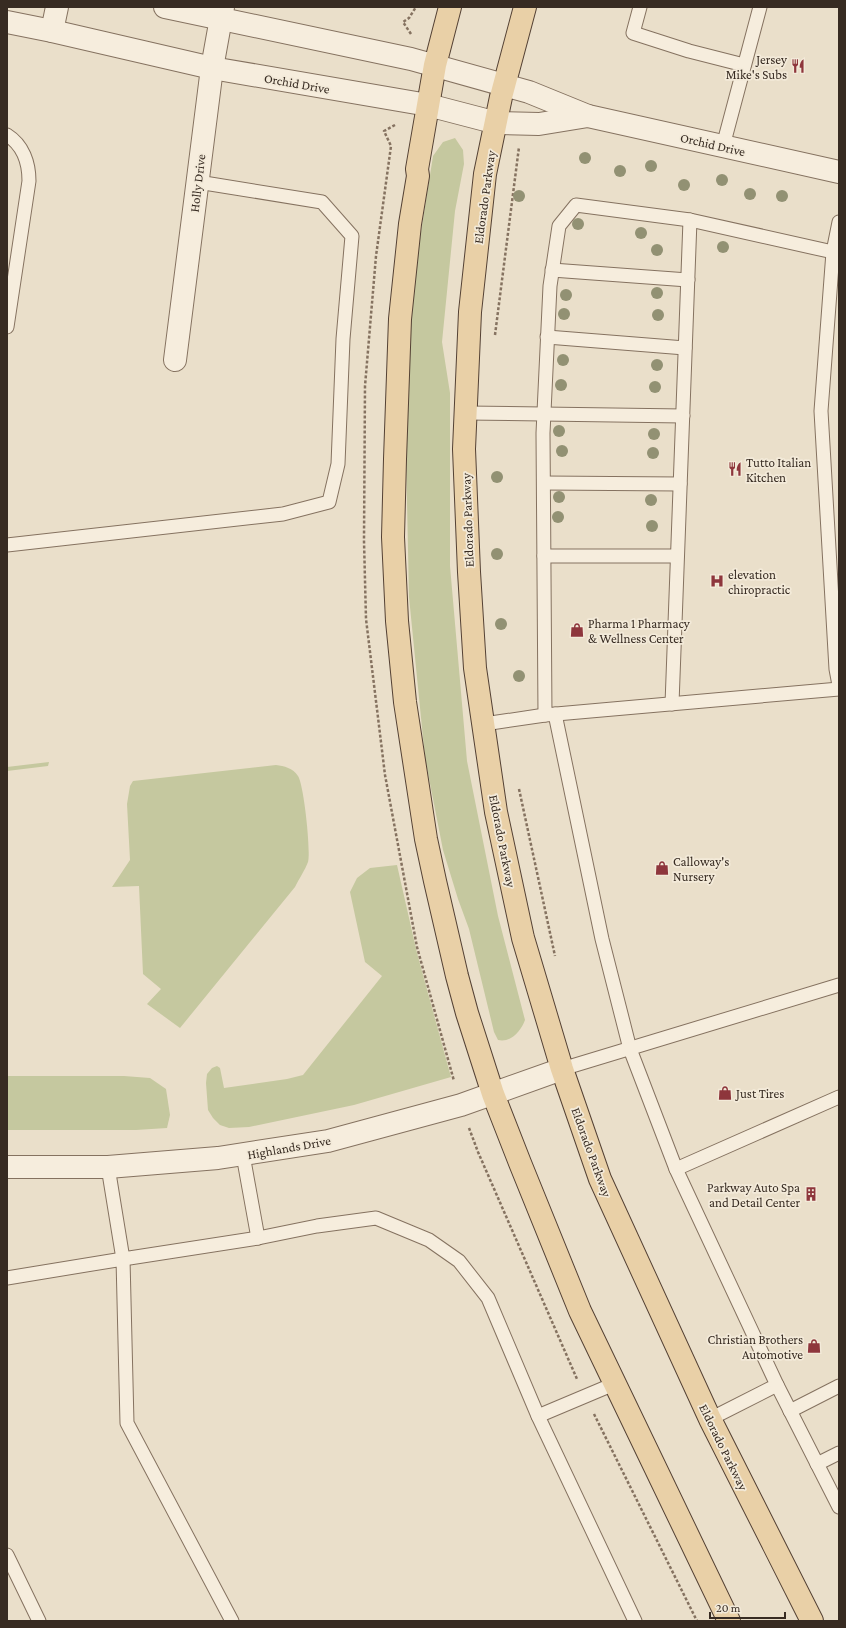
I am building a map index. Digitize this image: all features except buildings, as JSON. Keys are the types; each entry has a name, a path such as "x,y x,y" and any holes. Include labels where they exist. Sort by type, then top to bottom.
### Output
{"main road":[{"path":"450,7 435,65 417,169 418,176 410,224 400,319 395,459 395,587 405,702 426,839 457,976 493,1094 580,1311 730,1621"},
{"name":"Eldorado Parkway","path":"525,7 505,84 485,174 470,312 464,449 469,572 476,668 496,812 522,938 562,1069 600,1179 710,1419 812,1621"}],"street":[{"path":"52,31 57,7"},
{"name":"Orchid Drive","path":"165,7 222,12 505,84 539,95 588,116 839,172"},
{"name":"Holly Drive","path":"175,360 212,68 222,12"},
{"name":"Orchid Drive","path":"7,22 212,68 428,105 497,123 540,124 588,116"},
{"name":"Highlands Drive","path":"7,1168 108,1167 243,1155 328,1141 461,1105 562,1069"}],"lane":[{"path":"640,7 633,33 689,51 744,65"},
{"path":"723,146 760,7"},
{"path":"7,135 20,146 25,158 29,176 7,327"},
{"path":"7,545 283,514 329,502 338,464 344,339 352,236 322,202 198,182"},
{"path":"833,252 690,220 576,205 559,226 550,286 544,413 544,556 550,714 602,939 630,1049 676,1169 777,1385 839,1507"},
{"path":"672,704 690,220"},
{"path":"839,222 833,252 821,411 836,669 839,685"},
{"path":"552,270 688,280"},
{"path":"547,337 685,348"},
{"path":"466,413 683,416"},
{"path":"544,483 680,484"},
{"path":"544,556 677,556"},
{"path":"484,724 550,714 839,689"},
{"path":"562,1069 839,985"},
{"path":"676,1169 839,1097"},
{"path":"243,1155 258,1238"},
{"path":"108,1167 123,1259 128,1423 232,1621"},
{"path":"7,1278 258,1238 316,1226 376,1218 429,1240 459,1261 488,1298 538,1416 635,1621"},
{"path":"538,1416 614,1384"},
{"path":"710,1419 777,1385"},
{"path":"790,1411 839,1386"},
{"path":"817,1464 839,1454"},
{"path":"7,1555 39,1621"}],"path":[{"path":"414,39 403,22 409,18 416,7"}],"green space":[{"path":"455,138 463,150 464,164 455,211 442,342 450,393 450,566 467,761 498,916 525,1020 518,1032 507,1040 498,1040 494,1032 469,929 443,850 425,758 409,597 406,455 410,330 415,270 433,156 443,142"},
{"path":"49,762 48,766 7,771 7,767"},
{"path":"276,765 294,771 300,782 303,792 309,846 308,862 295,887 180,1028 147,1004 161,989 143,974 139,886 112,887 130,860 127,804 130,786 133,781"},
{"path":"397,865 417,953 451,1077 354,1105 249,1127 229,1128 220,1125 208,1110 206,1083 207,1074 212,1068 217,1066 220,1068 224,1088 287,1079 303,1075 382,976 365,962 350,892 357,878 370,868"},
{"path":"7,1076 124,1076 150,1078 166,1089 170,1115 167,1128 136,1130 7,1130"}],"place":[{"name":"Jersey Mike's Subs","path":"798,66"},
{"name":"Tutto Italian Kitchen","path":"735,469"},
{"name":"elevation chiropractic","path":"717,581"},
{"name":"Pharma 1 Pharmacy & Wellness Center","path":"577,630"},
{"name":"Calloway's Nursery","path":"662,868"},
{"name":"Just Tires","path":"725,1093"},
{"name":"Parkway Auto Spa and Detail Center","path":"811,1194"},
{"name":"Christian Brothers Automotive","path":"814,1346"}]}
